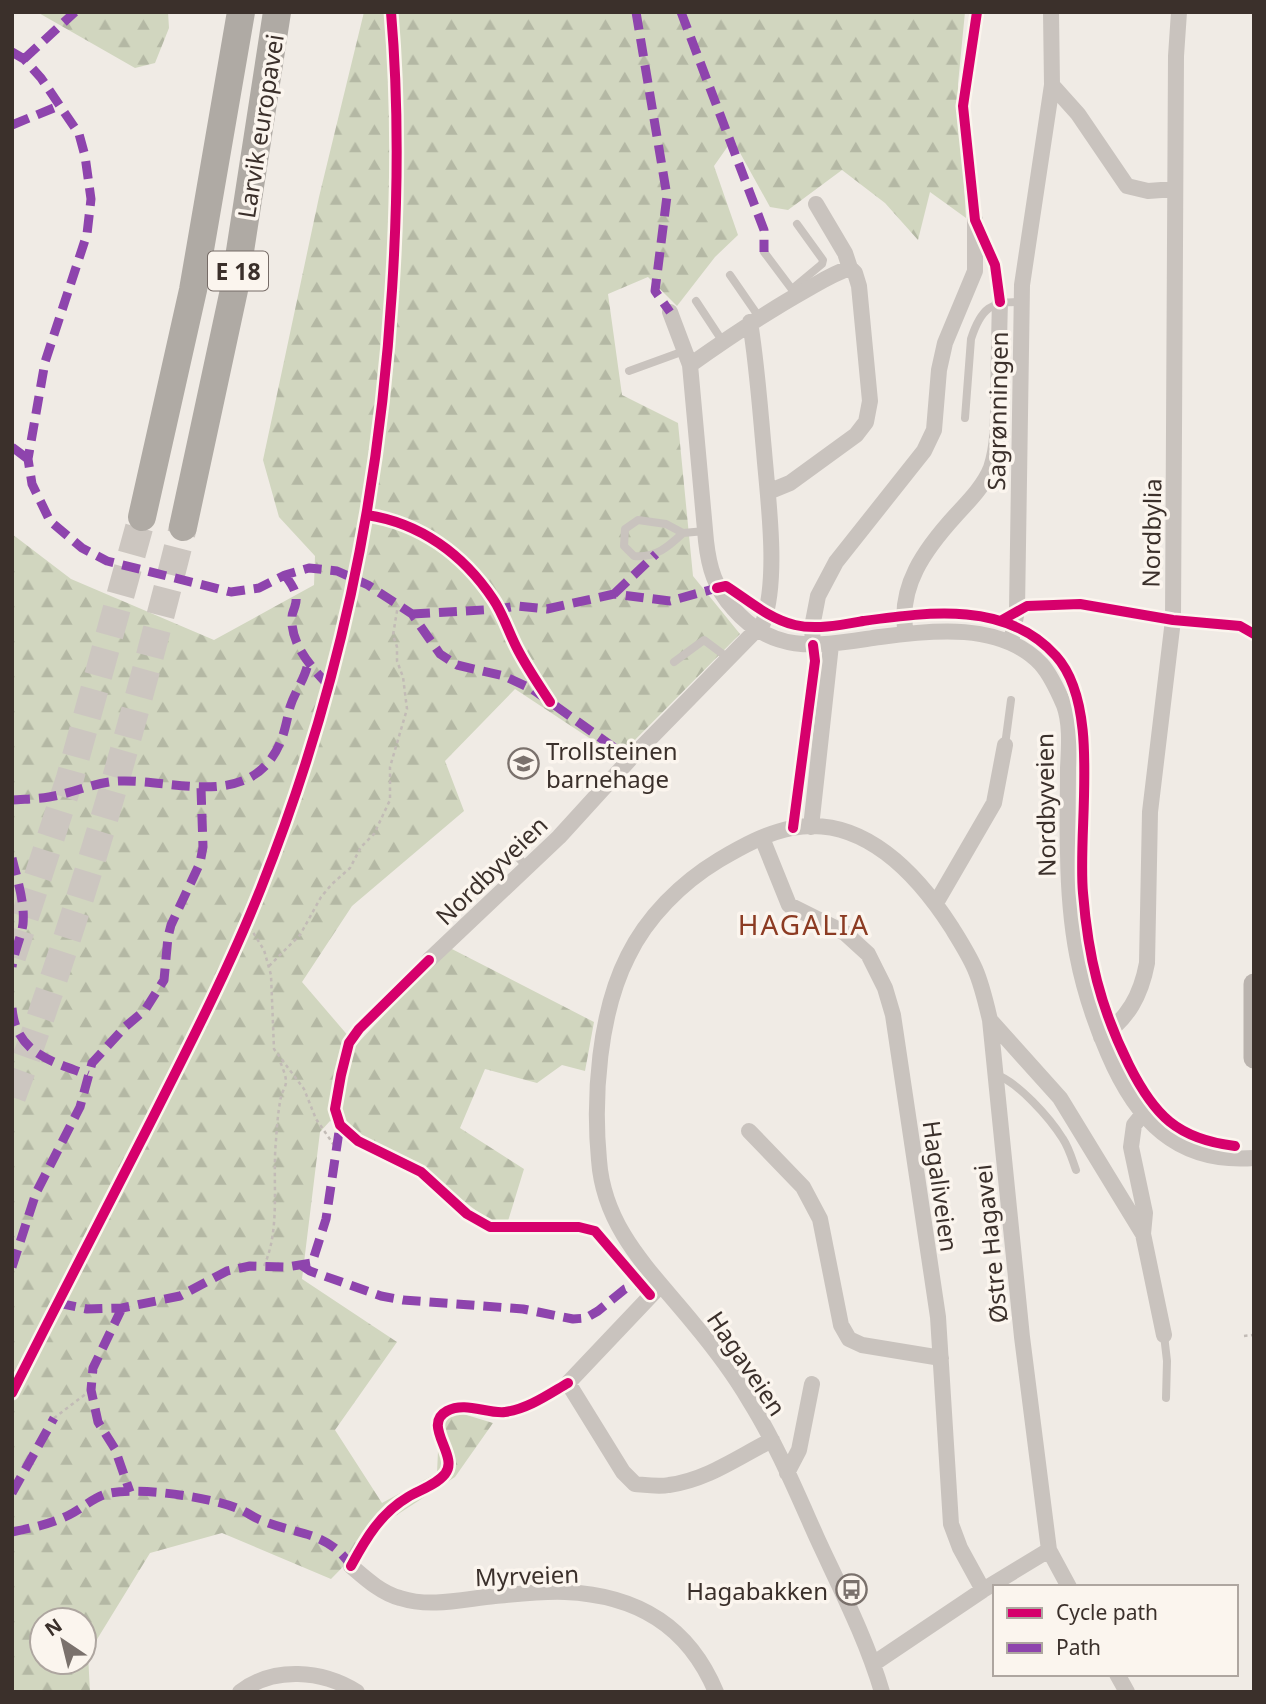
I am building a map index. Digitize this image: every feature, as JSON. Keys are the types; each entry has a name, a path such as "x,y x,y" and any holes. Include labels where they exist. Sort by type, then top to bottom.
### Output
{"highway":[{"name":"Larvik europavei","path":"142,517 193,290 241,12"},
{"name":"Larvik europavei","path":"183,527 234,290 278,12"}],"main road":[{"path":"1254,984 1254,1058"}],"street":[{"name":"Sagrønningen","path":"1011,643 1017,610 1022,285 1052,85 1051,12"},
{"name":"Nordbylia","path":"1101,1037 1125,1017 1143,984 1147,963 1150,812 1173,620 1176,56 1179,12"},
{"path":"1052,85 1078,114 1127,186 1149,191 1175,189"},
{"path":"768,492 790,483 856,435 866,422 870,401 859,286 845,253 816,204"},
{"path":"813,645 812,627 818,596 836,562 924,452 934,430 939,370 945,343 975,271 975,220"},
{"path":"687,358 723,342 794,292 850,268"},
{"path":"906,634 902,616 904,598 920,563 939,534 973,496 990,469 997,441 1000,302"},
{"name":"Nordbyveien","path":"670,312 687,358 709,565 717,588 742,620 768,636 793,643 831,645 906,634 968,633 987,635 1011,643 1040,663 1065,708 1069,732 1068,854 1073,942 1088,1004 1101,1037 1126,1092 1142,1115 1171,1140 1190,1150 1213,1157 1236,1160 1254,1158"},
{"path":"755,319 768,492 770,573 766,613 763,623 756,629"},
{"name":"Nordbyveien","path":"429,960 559,837 756,629"},
{"path":"811,827 831,645"},
{"path":"936,903 994,803 1005,745"},
{"name":"Østre Hagavei","path":"762,838 793,828 837,829 863,839 889,854 936,903 974,966 984,991 990,1020 1022,1337 1049,1550 1068,1585"},
{"name":"Hagaveien","path":"762,838 708,866 678,890 652,918 628,955 612,995 600,1062 598,1157 601,1185 610,1213 622,1234 660,1286 693,1322 722,1360 749,1399 772,1440 873,1664 882,1692"},
{"name":"Hagaliveien","path":"762,838 789,905 845,933 868,954 885,988 893,1015 938,1317 951,1524 960,1548 983,1590"},
{"path":"990,1020 1060,1098 1143,1234 1164,1335"},
{"path":"1142,1115 1135,1125 1131,1147 1146,1213 1143,1234"},
{"path":"749,1131 803,1187 820,1219 841,1325 849,1339 862,1345 941,1358"},
{"path":"660,1286 568,1382 623,1472 635,1485 666,1486 688,1482 711,1473 772,1440"},
{"name":"Hagaveien","path":"787,1473 799,1450 812,1384"},
{"path":"873,1664 983,1590 1049,1550"},
{"name":"Myrveien","path":"351,1566 372,1584 399,1598 431,1603 565,1592 610,1599 640,1608 659,1617 694,1652 716,1692"},
{"path":"240,1692 250,1684 275,1675 297,1674 337,1681 356,1692"},
{"path":"1118,1676 1127,1692"}],"lane":[{"path":"764,251 794,292 823,260 797,224"},
{"path":"730,275 755,319"},
{"path":"696,301 723,342"},
{"path":"965,418 971,339 982,315 1000,302 1022,302"},
{"path":"629,371 687,358"},
{"path":"683,533 667,548 644,557 634,556 624,546 625,529 638,520 666,524 683,533 705,531"},
{"path":"674,662 705,640 728,658"},
{"path":"1005,745 1011,700"},
{"path":"515,854 527,867"},
{"path":"995,1074 1009,1081 1054,1125 1064,1140 1076,1170"},
{"path":"1164,1335 1167,1361 1166,1398"}],"path":[{"path":"269,967 300,935 321,897 350,868 361,848 374,834 390,800 390,767 407,709 393,635 398,605"},
{"path":"249,915 271,975 274,1049 304,1090 316,1119 336,1148"},
{"path":"239,938 249,915"},
{"path":"264,1266 274,1222 277,1193 273,1181 276,1140 281,1098 286,1082 280,1057"},
{"path":"1244,1336 1253,1335"},
{"path":"54,1418 91,1390"}],"green space":[{"path":"37,12 168,12 169,28 155,63 135,68"},
{"path":"364,12 965,12 958,84 966,218 930,192 918,240 885,203 842,170 788,210 770,207 739,151 728,146 714,166 738,235 715,257 677,306 648,277 608,294 622,395 678,423 693,576 740,634 618,757 515,689 445,761 464,811 352,906 302,982 356,1045 448,947 594,1022 585,1071 562,1065 537,1083 485,1069 460,1128 524,1169 508,1221 491,1222 413,1162 330,1121 320,1132 302,1279 397,1342 335,1430 382,1503 437,1473 440,1407 493,1423 455,1477 389,1520 331,1579 222,1533 150,1553 98,1638 98,1606 28,1606 28,1676 89,1676 90,1692 12,1692 12,534 71,579 214,640 314,585 315,556 279,517 263,460 319,197"}],"tunnel":[{"path":"12,957 70,778 142,517"},
{"path":"12,1097 84,886 146,671 183,527"}],"marked path":[{"path":"24,59 75,12"},
{"path":"636,12 667,196 655,291 670,312"},
{"path":"681,12 764,230 764,252"},
{"path":"12,52 24,59 41,78 79,134 91,199 87,234 45,362 28,459 32,484 50,521 82,548 107,561 231,592 259,588 285,575 309,568 337,571 368,585 412,614 440,654 457,665 504,676 532,689 630,759"},
{"path":"12,125 61,105"},
{"path":"12,447 28,459"},
{"path":"614,594 656,554"},
{"path":"285,575 296,598 292,627 298,646 329,686"},
{"path":"412,614 517,606 547,609 614,594 670,601 717,588"},
{"path":"12,800 49,797 122,781 210,787 232,784 251,777 267,764 280,743 290,707 308,663"},
{"path":"12,1267 36,1193 80,1107 92,1063 125,1027 145,1010 164,980 171,925 200,863 203,847 201,788"},
{"path":"12,858 23,907 22,929 12,967"},
{"path":"12,1008 20,1036 28,1046 49,1060 88,1075"},
{"path":"58,1303 87,1309 122,1308 180,1296 227,1271 250,1266 287,1267 312,1263 326,1219 340,1125"},
{"path":"301,1265 310,1271 381,1296 523,1309 573,1319 586,1318 625,1289 641,1283"},
{"path":"122,1308 93,1368 91,1390 98,1422 115,1449 130,1492"},
{"path":"12,1493 54,1418"},
{"path":"12,1532 62,1518 106,1494 135,1491 173,1494 211,1500 242,1510 276,1526 322,1540 332,1546 351,1566"}],"cycle path":[{"path":"12,1393 176,1072 235,950 261,888 313,741 351,594 377,444 386,368 396,186 391,12"},
{"path":"977,12 963,106 975,220 995,265 1000,302"},
{"path":"367,515 405,525 422,533 439,543 468,568 497,605 522,658 550,702"},
{"path":"717,588 726,586 785,622 811,627 914,615 966,614 991,618 1036,638 1056,656 1070,678 1079,705 1084,768 1082,866 1085,916 1092,960 1110,1023 1138,1083 1158,1111 1170,1122 1197,1137 1235,1146"},
{"path":"1002,620 1027,606 1080,604 1173,620 1240,626 1254,634"},
{"path":"793,828 815,661 813,645"},
{"path":"429,960 359,1029 349,1043 335,1109 340,1125 358,1141 421,1172 467,1214 490,1227 579,1227 595,1231 650,1295"},
{"path":"351,1566 382,1518 398,1503 428,1487 445,1474 448,1459 438,1424 440,1417 447,1411 461,1407 498,1412 514,1410 568,1383"}],"place":[{"name":"Trollsteinen barnehage","path":"523,764"},
{"name":"Hagabakken","path":"851,1590"}],"district":[{"name":"HAGALIA","path":"804,924"}]}
